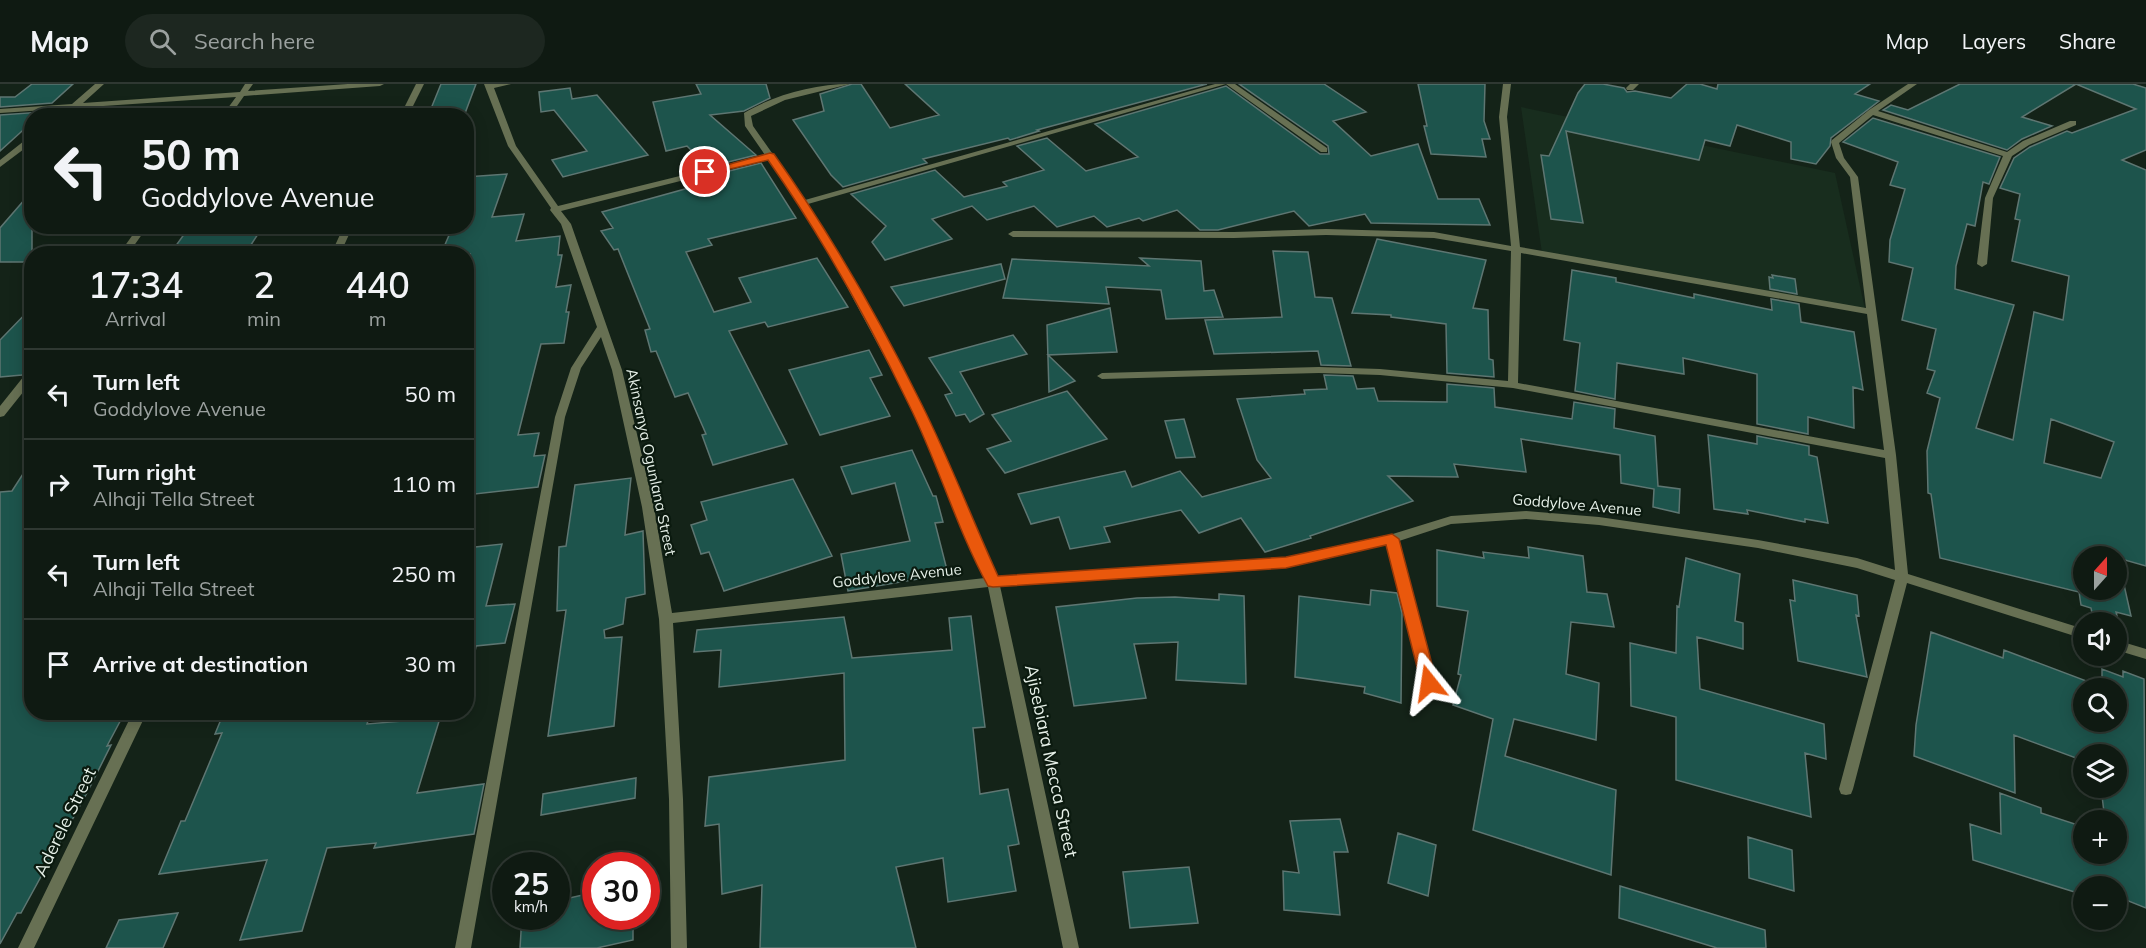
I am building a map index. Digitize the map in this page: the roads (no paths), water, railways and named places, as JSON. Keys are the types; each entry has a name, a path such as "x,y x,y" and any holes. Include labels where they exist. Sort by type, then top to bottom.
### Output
{"street":[{"path":"73,108 100,84"},
{"path":"232,108 249,84"},
{"path":"73,108 380,84"},
{"path":"408,108 420,84"},
{"path":"488,85 507,84"},
{"name":"Ajisebiara Mecca Street","path":"846,84 777,100 757,108 747,115 749,126 803,203 832,250 916,406 993,582 1071,948"},
{"path":"803,203 1223,84"},
{"path":"1230,84 1324,150"},
{"path":"1507,84 1503,117 1516,250 1513,385"},
{"path":"1846,789 1902,577 1890,455 1854,177 1840,158 1835,142 1872,112 1913,84"},
{"name":"Akinsanya Ogunlana Street","path":"488,85 512,146 554,210 566,224 617,370 648,507 666,618 676,799 679,948"},
{"path":"0,111 24,110"},
{"path":"1872,112 2008,155"},
{"path":"1982,264 1989,198 2008,155 2026,143 2073,123"},
{"path":"0,164 24,145"},
{"path":"554,210 770,156"},
{"path":"1013,234 1374,233 1434,235 1871,312"},
{"path":"463,948 560,417 576,368 602,327"},
{"path":"1102,376 1319,370 1380,372 1513,385 1890,455"},
{"path":"0,413 24,383"},
{"name":"Goddylove Avenue","path":"666,618 993,582 1286,562 1392,539 1451,520 1526,514 1599,521 1758,544 1857,563 2073,631"},
{"path":"1392,539 1429,683"},
{"path":"2127,648 2146,654"},
{"name":"Aderele Street","path":"26,948 136,720"}]}
